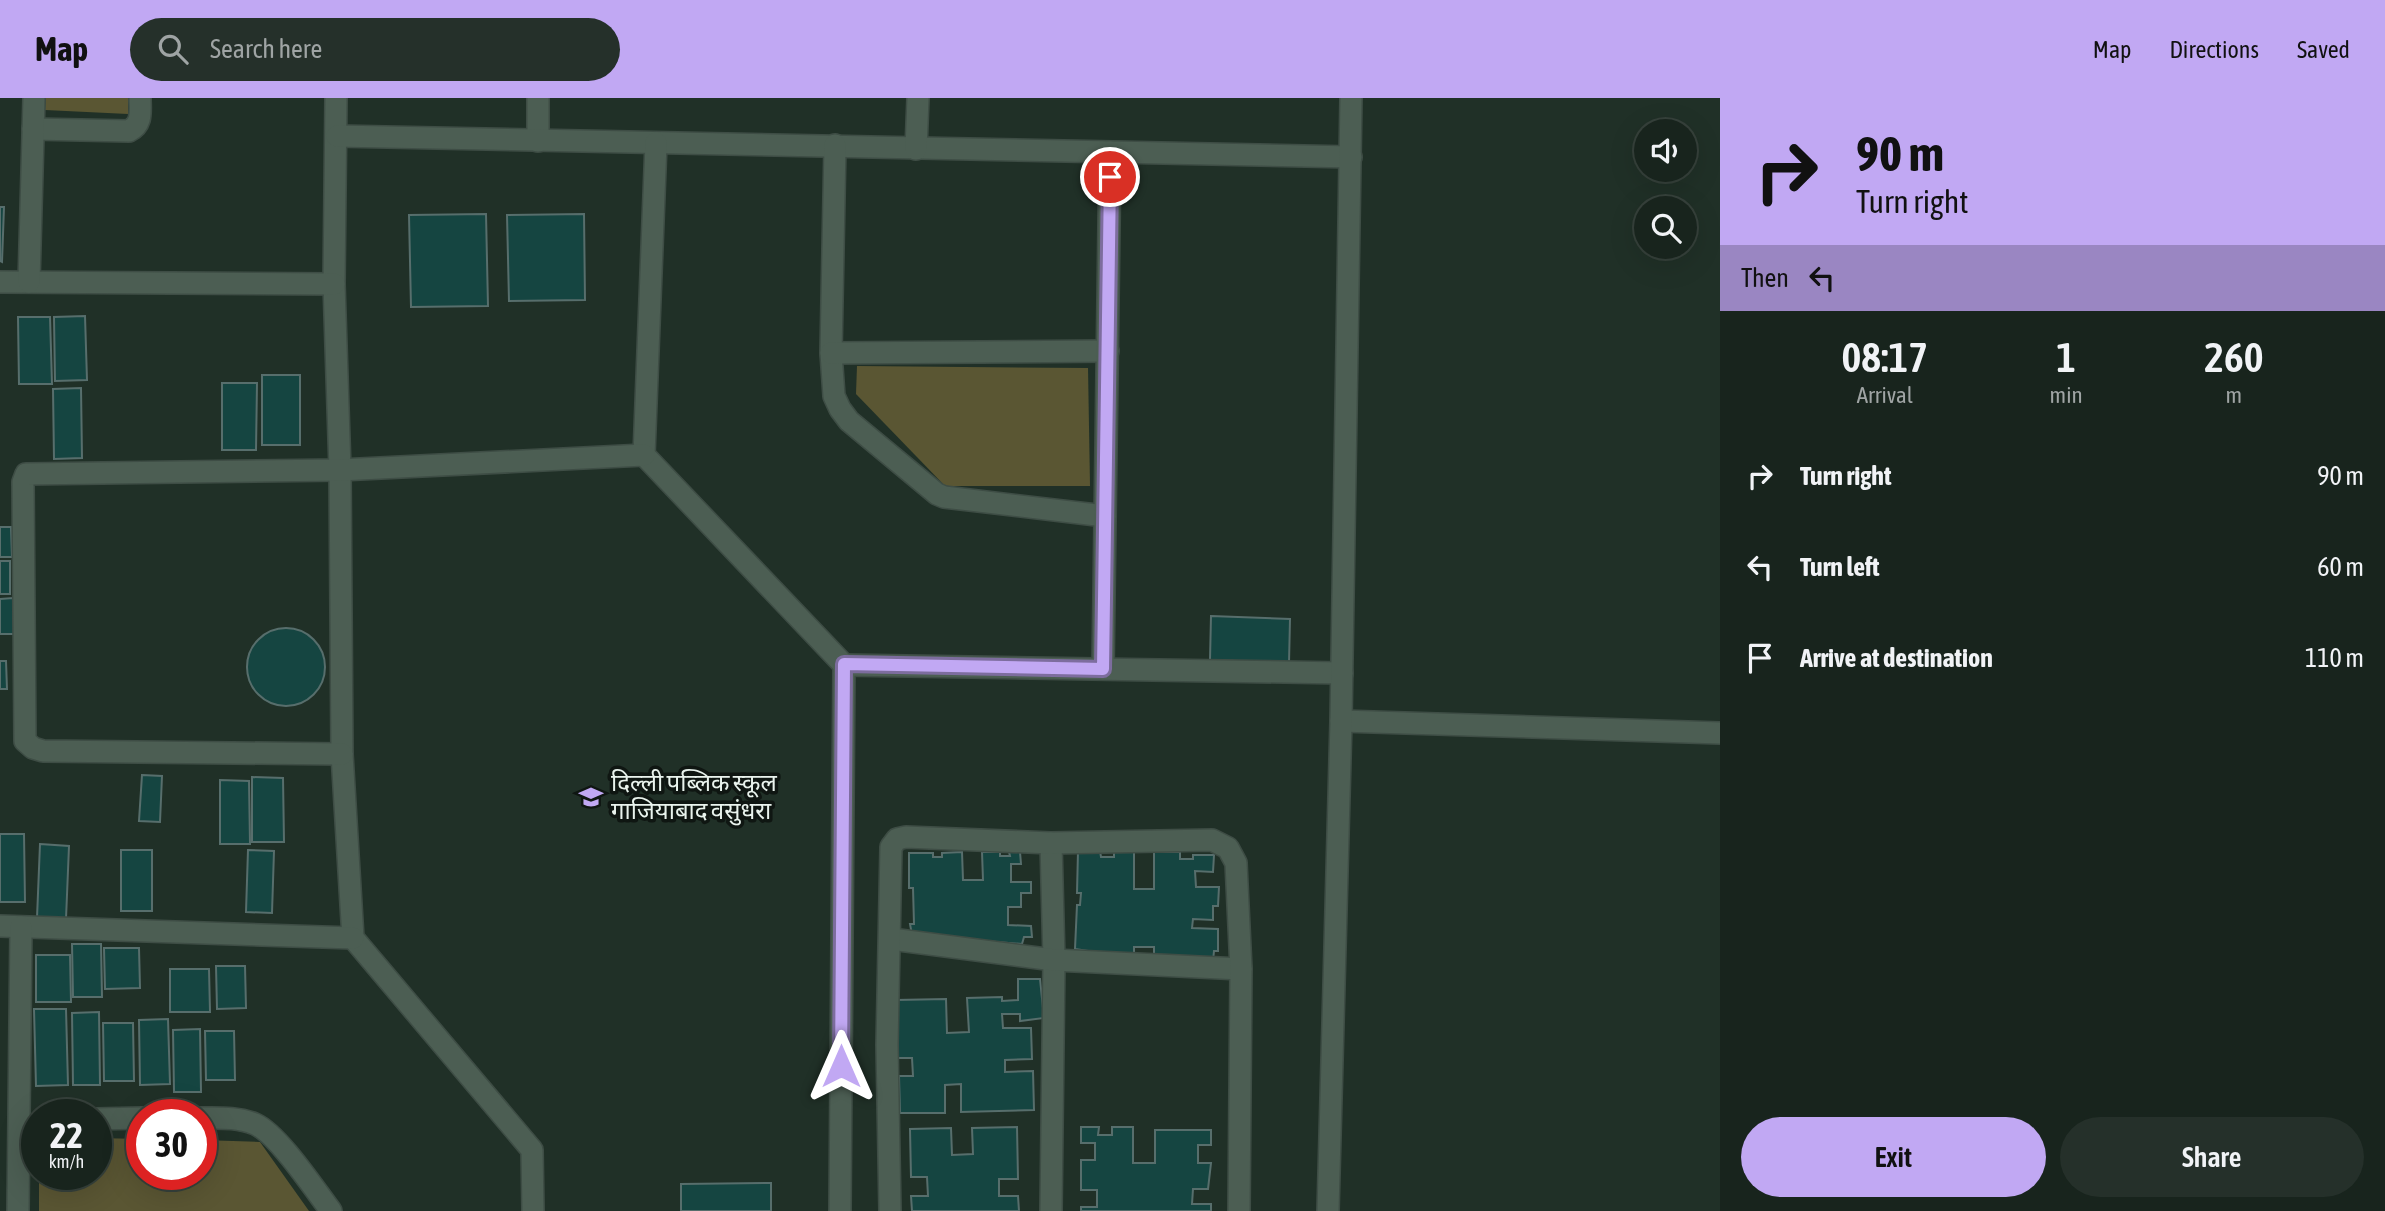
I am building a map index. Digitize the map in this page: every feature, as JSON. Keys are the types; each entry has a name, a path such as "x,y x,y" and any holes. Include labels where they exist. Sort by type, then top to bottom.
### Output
{"street":[{"path":"29,282 34,98"},
{"path":"33,129 129,131 139,120 140,98"},
{"path":"337,98 334,284 340,470 342,754 353,938 532,1150 533,1211"},
{"path":"538,98 538,141"},
{"path":"916,149 918,98"},
{"path":"1328,1211 1341,722 1352,98"},
{"path":"337,136 1350,157"},
{"path":"656,143 644,455 844,664 839,1211"},
{"path":"835,145 831,353 834,396 840,409 849,421 931,491 944,497 1105,516"},
{"path":"1103,669 1110,152"},
{"path":"0,282 334,284"},
{"path":"831,353 1108,351"},
{"path":"342,754 43,751 33,748 25,741 23,482 26,474 340,470 644,455"},
{"path":"844,664 1342,673"},
{"path":"1341,722 1720,733"},
{"path":"890,1211 887,1045 891,847 897,839 906,837 1051,843 1212,840 1228,848 1236,863 1241,970 1239,1211"},
{"path":"1051,843 1054,960 1051,1211"},
{"path":"25,1099 10,927 353,938"},
{"path":"891,939 1054,960 1241,970"},
{"path":"217,1118 232,1118 258,1125 279,1145 331,1211"},
{"path":"18,1211 21,1180"}],"shaded area":[{"path":"46,98 128,98 128,114 45,110"},
{"path":"857,366 1088,368 1090,486 945,486 856,394"},
{"path":"112,1138 126,1139 126,1190 217,1190 217,1141 260,1142 309,1211 39,1211 39,1190 112,1190"}],"building":[{"path":"0,207 4,207 2,262 0,261"},
{"path":"486,214 488,306 411,307 409,215"},
{"path":"584,214 585,300 509,301 507,215"},
{"path":"85,316 87,380 55,381 54,317"},
{"path":"18,317 50,317 52,384 19,384"},
{"path":"262,375 300,375 300,445 262,445"},
{"path":"222,383 257,383 256,450 222,450"},
{"path":"81,388 82,458 54,459 53,389"},
{"path":"0,527 11,527 12,557 0,557"},
{"path":"0,561 10,561 10,594 0,594"},
{"path":"13,598 14,634 0,634 0,599"},
{"path":"1211,616 1290,619 1289,663 1210,660"},
{"path":"286,628 301,631 314,639 322,652 325,667 322,682 314,695 301,703 286,706 271,703 258,695 250,682 247,667 250,652 258,639 271,631"},
{"path":"0,661 6,661 7,689 0,689"},
{"path":"142,775 162,776 160,822 139,821"},
{"path":"252,777 283,778 284,842 252,842"},
{"path":"220,780 249,781 250,844 220,844"},
{"path":"0,834 24,834 25,902 0,902"},
{"path":"40,844 69,846 66,919 37,918"},
{"path":"121,850 152,850 152,911 121,911"},
{"path":"248,850 274,851 272,913 246,912"},
{"path":"1078,851 1100,851 1101,857 1114,857 1114,851 1134,851 1134,889 1154,889 1154,852 1180,852 1180,859 1193,859 1193,855 1214,855 1213,872 1195,871 1196,887 1219,887 1218,906 1213,906 1213,920 1193,919 1192,928 1218,929 1218,951 1214,951 1213,961 1154,957 1154,947 1134,947 1134,958 1075,949 1077,905 1080,905 1081,893 1077,893"},
{"path":"962,852 963,880 983,880 982,852 1000,852 1000,856 1010,856 1009,852 1020,852 1021,864 1011,864 1011,882 1031,882 1031,893 1021,893 1021,907 1008,907 1008,925 1031,926 1032,937 1024,937 1022,944 912,935 910,924 914,924 913,888 909,888 909,853 933,853 933,857 942,857 942,853"},
{"path":"72,944 101,944 102,997 73,997"},
{"path":"104,948 139,948 140,988 105,989"},
{"path":"36,955 70,955 71,1002 36,1002"},
{"path":"216,966 245,966 246,1008 217,1009"},
{"path":"170,969 209,969 210,1012 170,1012"},
{"path":"1018,979 1040,979 1044,1018 1020,1021 1020,1014 1002,1014 1003,1028 1031,1028 1032,1059 1005,1060 1005,1072 1033,1071 1034,1110 961,1112 961,1084 945,1085 945,1113 900,1113 899,1076 913,1076 912,1058 898,1058 896,1000 946,999 947,1033 969,1032 967,998 1002,997 1002,1001 1018,1000"},
{"path":"34,1009 66,1009 68,1085 36,1086"},
{"path":"99,1012 100,1085 73,1085 72,1013"},
{"path":"168,1019 170,1084 140,1085 139,1020"},
{"path":"103,1023 133,1023 134,1081 104,1081"},
{"path":"200,1029 201,1092 174,1092 173,1030"},
{"path":"205,1031 234,1031 235,1080 206,1080"},
{"path":"1017,1127 1018,1179 999,1179 999,1196 1018,1196 1019,1211 912,1211 911,1196 928,1196 927,1177 911,1177 910,1129 951,1128 952,1155 973,1154 972,1128"},
{"path":"1081,1127 1099,1127 1098,1135 1112,1135 1112,1127 1133,1127 1133,1163 1155,1163 1155,1130 1211,1130 1211,1145 1198,1145 1198,1163 1211,1163 1208,1189 1193,1189 1192,1204 1211,1204 1211,1211 1081,1211 1081,1207 1097,1207 1097,1190 1081,1190 1081,1160 1095,1160 1095,1143 1081,1143"},
{"path":"771,1183 771,1211 681,1211 681,1184"}],"place":[{"name":"दिल्ली पब्लिक स्कूल गाजियाबाद वसुंधरा","path":"591,797"}],"route":[{"path":"841,1066 844,664 1103,669 1110,177"}]}
